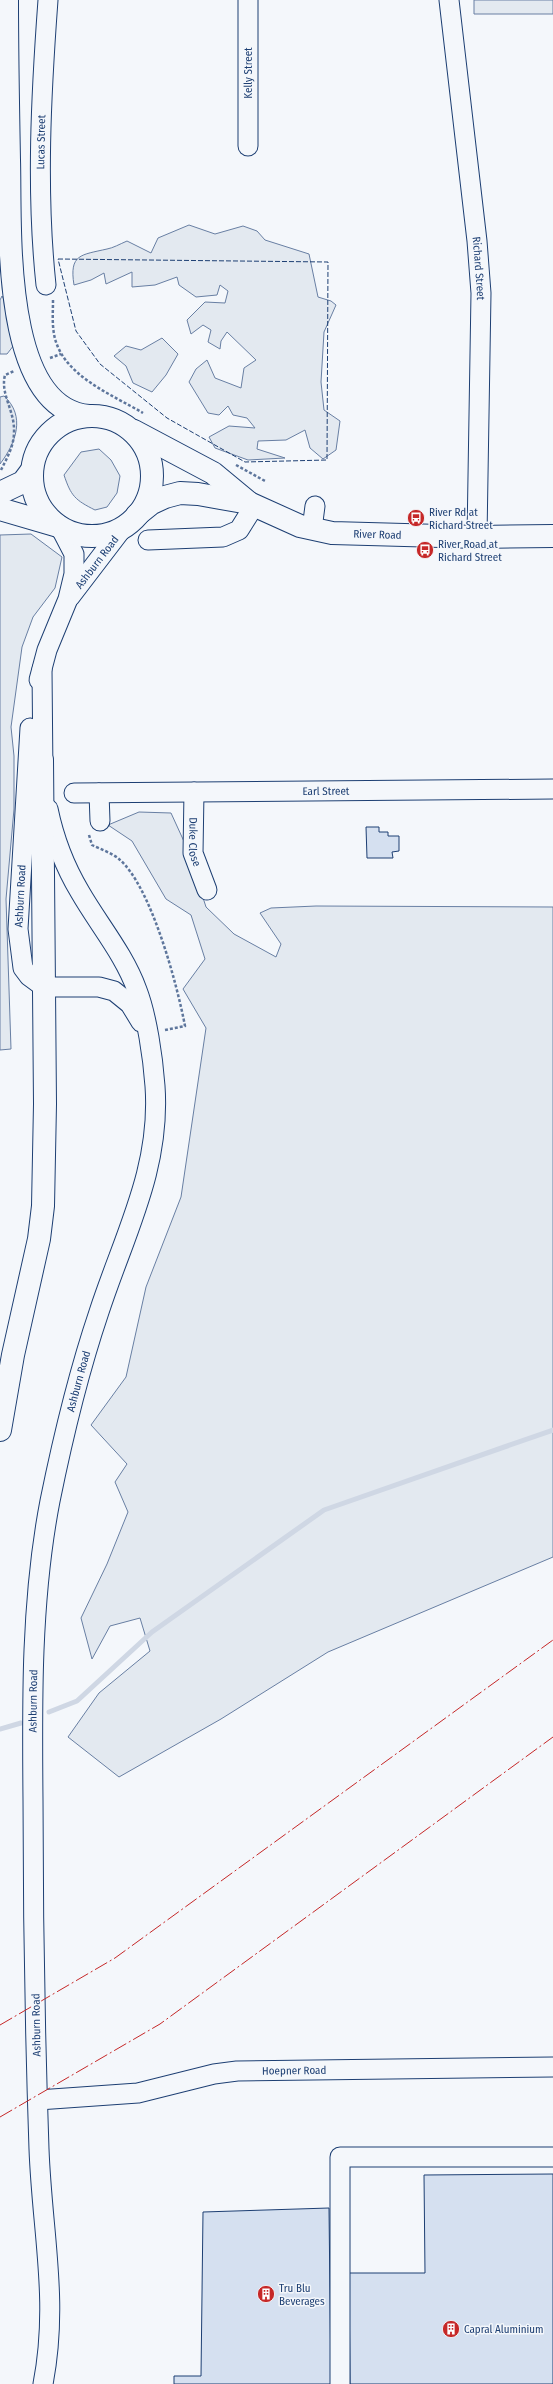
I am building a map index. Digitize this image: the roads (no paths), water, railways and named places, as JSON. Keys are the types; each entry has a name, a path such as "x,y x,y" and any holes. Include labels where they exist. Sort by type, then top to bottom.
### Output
{"main road":[{"path":"0,509 82,535 98,536 111,533 131,520 150,487 151,467 147,452 140,439 118,422 89,416 75,415 53,402 44,392 30,364 15,305 10,193 7,0"},
{"path":"0,493 23,482 32,470 40,446 53,431 69,420 89,416"},
{"name":"River Road","path":"118,422 213,473 252,504"},
{"path":"32,470 33,490 38,504 48,518 60,527"},
{"name":"River Road","path":"131,520 152,503 180,494 208,495 252,504 312,529 358,535 477,537 553,536"},
{"path":"0,1430 13,1356 39,1239 43,1206 44,987 42,760"}],"street":[{"name":"Lucas Street","path":"48,0 42,112 41,227 50,292"},
{"name":"Kelly Street","path":"248,0 248,146"},
{"name":"Richard Street","path":"449,0 481,293 477,537"},
{"path":"148,540 223,537 239,530 252,504"},
{"path":"312,529 315,506"},
{"name":"Ashburn Road","path":"68,599 131,520"},
{"name":"Ashburn Road","path":"60,527 70,545 74,558 68,599 47,650 34,703 29,743 18,940 22,968 29,976 44,987 100,986 114,991 132,1007 147,1034"},
{"name":"Ashburn Road","path":"42,669 42,760 48,812 59,848 76,885 113,942 137,988 147,1034 155,1089 156,1117 152,1152 141,1200 99,1310 66,1423 49,1508 42,1554 36,1618 32,1692 32,1754 38,2100 41,2186 52,2295 48,2348 43,2384"},
{"name":"Earl Street","path":"74,793 553,789"},
{"name":"Duke Close","path":"194,792 193,853 207,890"},
{"path":"99,793 100,822"},
{"name":"Hoepner Road","path":"38,2100 138,2093 214,2074 237,2071 553,2067"},
{"path":"340,2384 340,2157 553,2157"}],"waterway":[{"path":"49,1712 77,1701 152,1632 324,1510 553,1430"},
{"path":"0,1729 21,1723"}],"place":[{"name":"River Rd at Richard Street","path":"416,518"},
{"name":"River Road at Richard Street","path":"425,550"},
{"name":"Tru Blu Beverages","path":"266,2294"},
{"name":"Capral Aluminium","path":"451,2329"}]}
